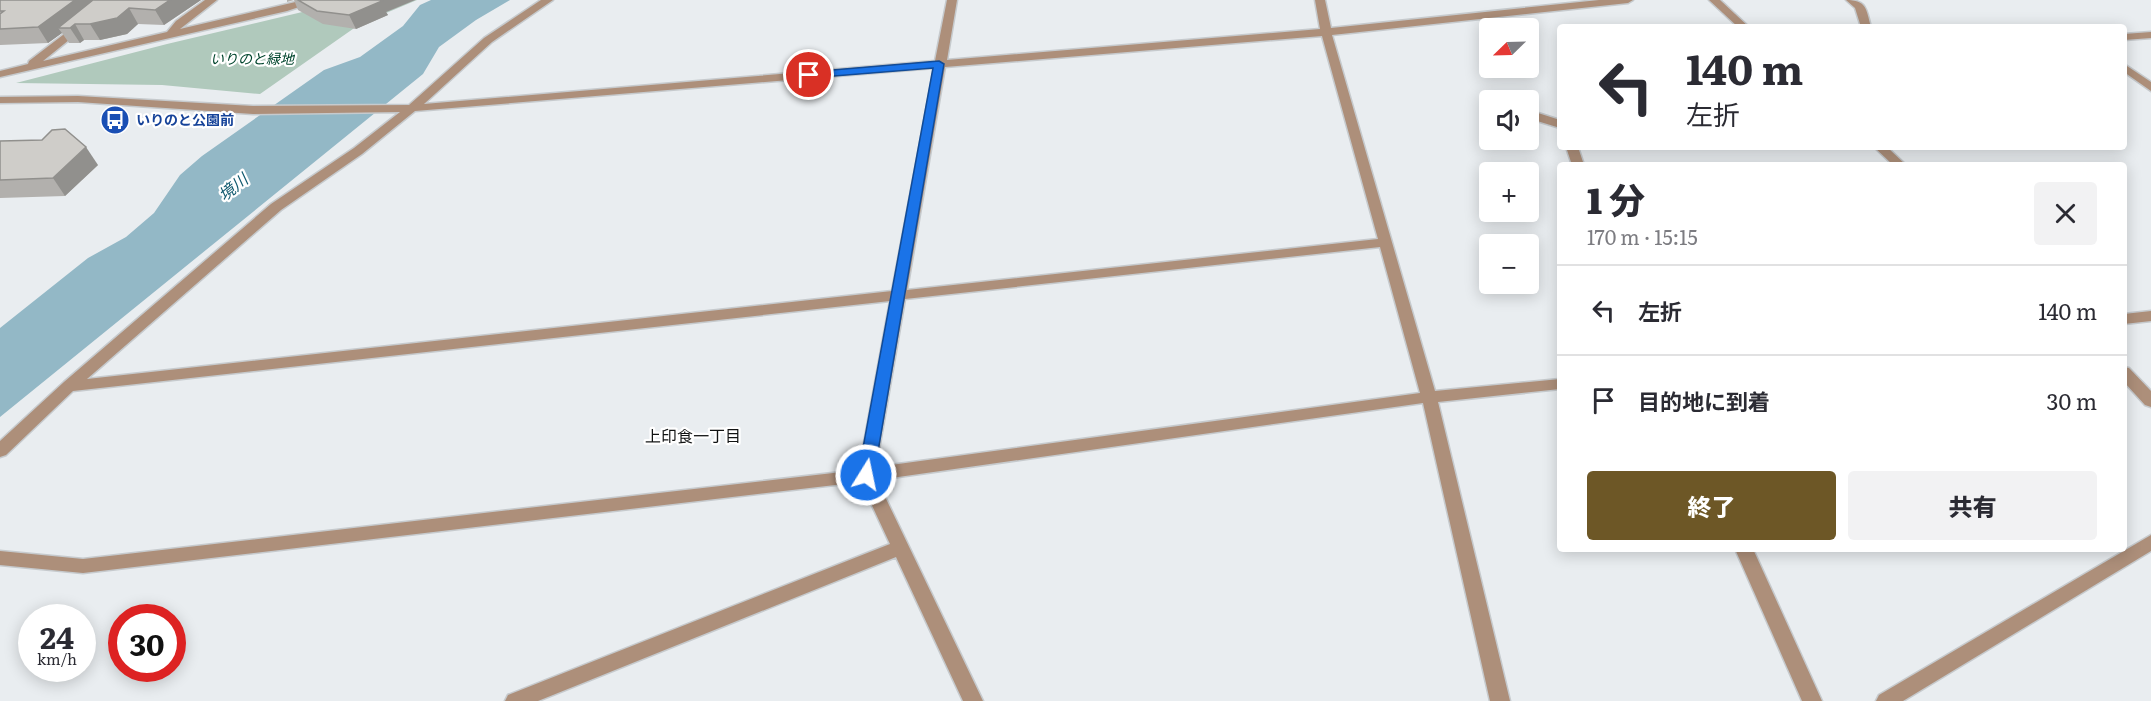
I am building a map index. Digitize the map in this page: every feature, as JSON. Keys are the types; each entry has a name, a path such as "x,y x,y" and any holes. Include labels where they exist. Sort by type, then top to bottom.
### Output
{"street":[{"path":"171,34 180,23 212,0"},
{"path":"0,74 315,0"},
{"path":"0,451 69,386 276,207 357,151 412,108 488,40 548,0"},
{"path":"952,0 866,475 973,701"},
{"path":"1320,0 1326,32 1429,398 1500,701"},
{"path":"0,100 78,99 254,110 412,108 1326,32 1628,0"},
{"path":"1714,0 1741,24"},
{"path":"1851,0 1860,7 1865,24"},
{"path":"28,67 88,20"},
{"path":"2127,37 2151,35"},
{"path":"2127,69 2151,88"},
{"path":"1557,114 1538,117 1557,123"},
{"path":"1883,150 1897,162"},
{"path":"69,386 1386,242"},
{"path":"2127,319 2151,316"},
{"path":"2127,375 2151,401"},
{"path":"0,558 84,566 866,475 1429,398 1557,384"},
{"path":"1886,701 2151,542"},
{"path":"515,701 900,548"},
{"path":"1745,552 1812,701"}],"green space":[{"name":"いりのと緑地","path":"343,0 417,0 360,24 260,94 162,85 16,83 319,8"}],"water":[{"name":"境川","path":"431,0 510,0 476,20 439,47 423,74 0,417 0,328 88,258 126,237 154,213 180,175 202,156 324,70 360,57 403,26 420,5"}],"building":[{"path":"0,0 75,0 38,27 0,29 0,14 4,11 0,11"},
{"path":"93,0 170,0 155,10 129,8 117,18 90,24 75,24 70,28 58,28"},
{"path":"298,0 382,1 349,15 317,11"},
{"path":"65,129 86,147 53,178 0,180 0,141 42,140 52,130"}],"place":[{"name":"いりのと公園前","path":"115,120"}],"district":[{"name":"上印食一丁目","path":"693,436"}],"route":[{"path":"809,75 939,64 866,475"}]}
